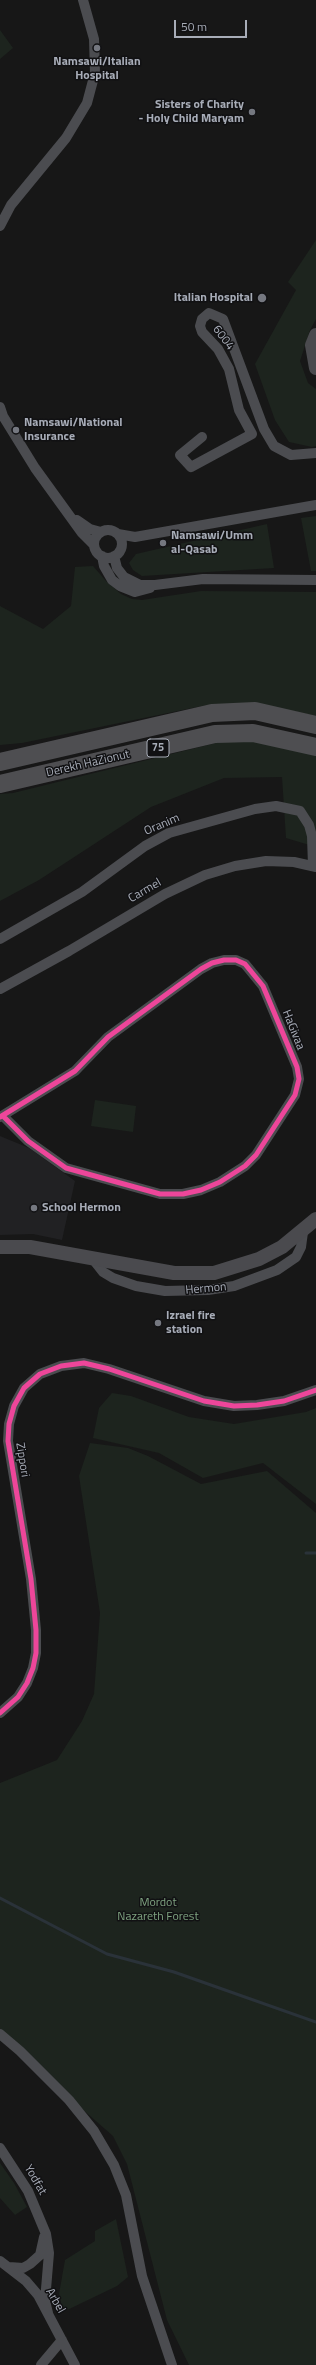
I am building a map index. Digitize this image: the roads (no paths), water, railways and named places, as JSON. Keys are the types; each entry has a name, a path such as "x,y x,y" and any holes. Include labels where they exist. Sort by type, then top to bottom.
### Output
{"highway":[{"name":"Derekh HaZionut","path":"0,762 212,712 255,711 316,725"},
{"name":"Derekh HaZionut","path":"0,784 215,734 253,733 316,747"}],"street":[{"path":"0,226 10,205 66,138 87,103 95,73 94,39 83,0"},
{"name":"6004","path":"252,434 239,410 229,369 218,349 202,332 200,326 209,313 223,319 264,429 274,446 291,455 316,453"},
{"path":"316,335 312,345 316,368"},
{"path":"0,406 3,416 35,468 72,517 82,533 102,556 104,566 112,580 120,586 135,592 155,586 203,579 316,580"},
{"path":"202,437 180,455 191,467 264,429"},
{"path":"72,517 90,529 101,532 110,530 126,537 316,505"},
{"path":"94,545 95,538 101,532"},
{"path":"118,534 122,541 117,553 117,568 124,577 140,585 155,586"},
{"path":"102,556 117,553 150,534"},
{"name":"Oranim","path":"0,939 82,892 145,846 169,833 255,810 276,806 300,811 309,825 312,836 315,867"},
{"name":"Carmel","path":"0,989 69,952 165,894 205,875 235,866 266,861 294,862 315,867"},
{"name":"HaGivaa","path":"224,960 236,960 245,964 263,986 297,1067 299,1079 295,1095 256,1155 245,1166 220,1182 201,1190 183,1194 160,1194 66,1168 28,1141 1,1116 75,1071 108,1037 201,969 224,960"},
{"name":"Hermon","path":"0,1247 30,1247 174,1273 214,1273 259,1259 282,1247 303,1232 316,1219"},
{"name":"Hermon","path":"92,1258 103,1272 113,1278 136,1286 165,1291 208,1290 234,1286 278,1270 296,1257 301,1247 303,1232"},
{"name":"Zippori","path":"0,1713 18,1697 28,1683 36,1652 36,1630 31,1579 8,1441 9,1424 14,1406 24,1388 40,1374 61,1366 84,1363 109,1369 204,1401 234,1406 257,1405 284,1401 316,1390"},
{"path":"0,2034 20,2051 69,2100 94,2131 114,2165 126,2195 142,2276 172,2365"},
{"name":"Yodfat","path":"0,2148 28,2191 44,2227 49,2253 45,2301 48,2313"},
{"path":"4,2264 23,2268 40,2255 44,2227"},
{"name":"Arbel","path":"4,2264 26,2281 38,2295 75,2365"},
{"path":"41,2365 62,2340"}],"waterway":[{"path":"306,1553 316,1553"},
{"path":"0,1898 107,1954 174,1972 316,2022"}],"place":[{"name":"Namsawi/Italian Hospital","path":"97,48"},
{"name":"Sisters of Charity - Holy Child Maryam","path":"252,112"},
{"name":"Italian Hospital","path":"262,298"},
{"name":"Namsawi/National Insurance","path":"16,430"},
{"name":"Namsawi/Umm al-Qasab","path":"163,543"},
{"name":"School Hermon","path":"34,1208"},
{"name":"Izrael fire station","path":"158,1323"}],"park label":[{"name":"Mordot Nazareth Forest","path":"158,1910"}]}
